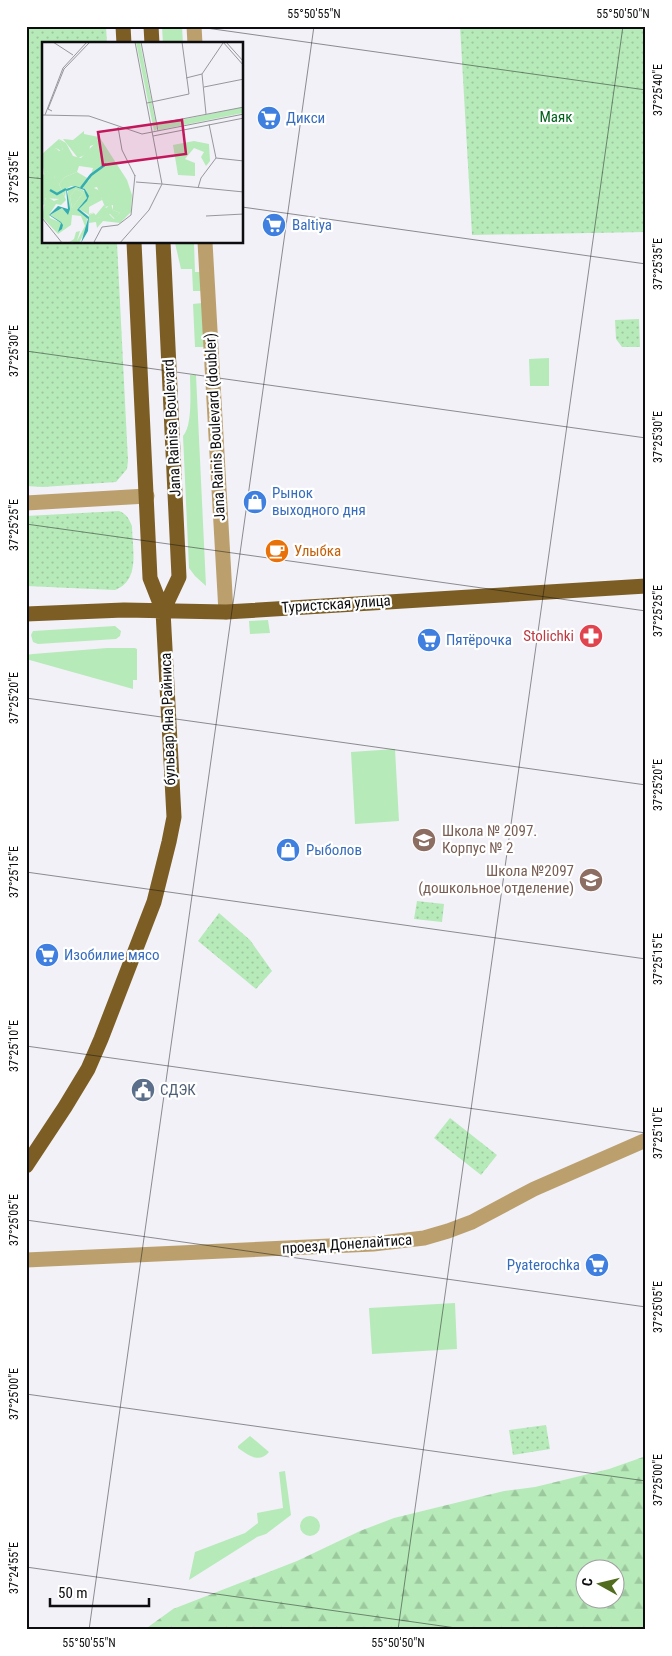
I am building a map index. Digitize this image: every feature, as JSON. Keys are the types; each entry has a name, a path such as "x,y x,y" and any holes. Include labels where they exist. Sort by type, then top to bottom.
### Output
{"main road":[{"path":"123,26 124,42"},
{"path":"151,26 152,42"},
{"name":"бульвар Яна Райниса","path":"26,1166 65,1108 88,1069 126,977 154,902 162,875 174,816 163,611 150,578 134,244"},
{"name":"Jana Rainisa Boulevard","path":"163,244 179,578 163,611"},
{"name":"Туристская улица","path":"26,614 124,610 226,612 646,586"}],"street":[{"path":"194,26 195,42"},
{"name":"Jana Rainis Boulevard (doubler)","path":"206,244 226,612"},
{"path":"26,503 147,496"},
{"name":"проезд Донелайтиса","path":"26,1260 373,1244 424,1238 472,1222 534,1189 646,1140"}],"green space":[{"path":"26,26 106,26 107,42 42,42 42,244 117,244 127,469 116,482 43,487 26,486"},
{"path":"162,26 182,26 183,42 163,42"},
{"name":"Маяк","path":"460,26 646,26 646,232 472,235"},
{"path":"175,244 194,244 195,272 200,272 201,291 193,291 192,269 181,269"},
{"path":"202,303 204,347 195,347 193,304"},
{"path":"639,319 640,347 622,347 616,339 615,320"},
{"path":"549,358 549,386 530,386 529,359"},
{"path":"190,375 196,375 206,586 189,568 183,436 190,416"},
{"path":"119,511 126,515 132,526 132,571 129,579 123,585 115,590 26,586 26,516"},
{"path":"268,620 270,633 250,634 249,621"},
{"path":"115,626 121,631 120,636 116,639 38,644 33,642 31,635 33,631"},
{"path":"107,648 137,649 137,680 133,680 133,689 26,659 26,655 33,654"},
{"path":"395,749 399,821 355,824 351,752"},
{"path":"417,901 444,904 442,922 414,919"},
{"path":"219,913 250,940 272,971 256,989 198,941"},
{"path":"450,1118 497,1155 481,1175 434,1138"},
{"path":"455,1303 457,1349 372,1354 369,1308"},
{"path":"546,1425 550,1449 513,1455 509,1430"},
{"path":"250,1436 269,1452 265,1456 257,1458 250,1456 238,1448"},
{"path":"646,1456 646,1630 144,1630 173,1609 297,1561 360,1531 394,1518 504,1491 535,1487 609,1469"},
{"path":"285,1471 291,1515 266,1534 257,1537 189,1580 195,1552 245,1533 258,1523 257,1513 283,1508 279,1472"},
{"path":"310,1516 317,1519 320,1526 317,1533 310,1536 303,1533 300,1526 303,1519"}],"place":[{"name":"Дикси","path":"269,118"},
{"name":"Baltiya","path":"274,225"},
{"name":"Рынок выходного дня","path":"255,502"},
{"name":"Улыбка","path":"277,551"},
{"name":"Stolichki","path":"591,636"},
{"name":"Пятёрочка","path":"429,640"},
{"name":"Школа № 2097. Корпус № 2","path":"424,840"},
{"name":"Рыболов","path":"288,850"},
{"name":"Школа №2097 (дошкольное отделение)","path":"591,880"},
{"name":"Изобилие мясо","path":"47,955"},
{"name":"СДЭК","path":"143,1090"},
{"name":"Pyaterochka","path":"597,1265"}]}
